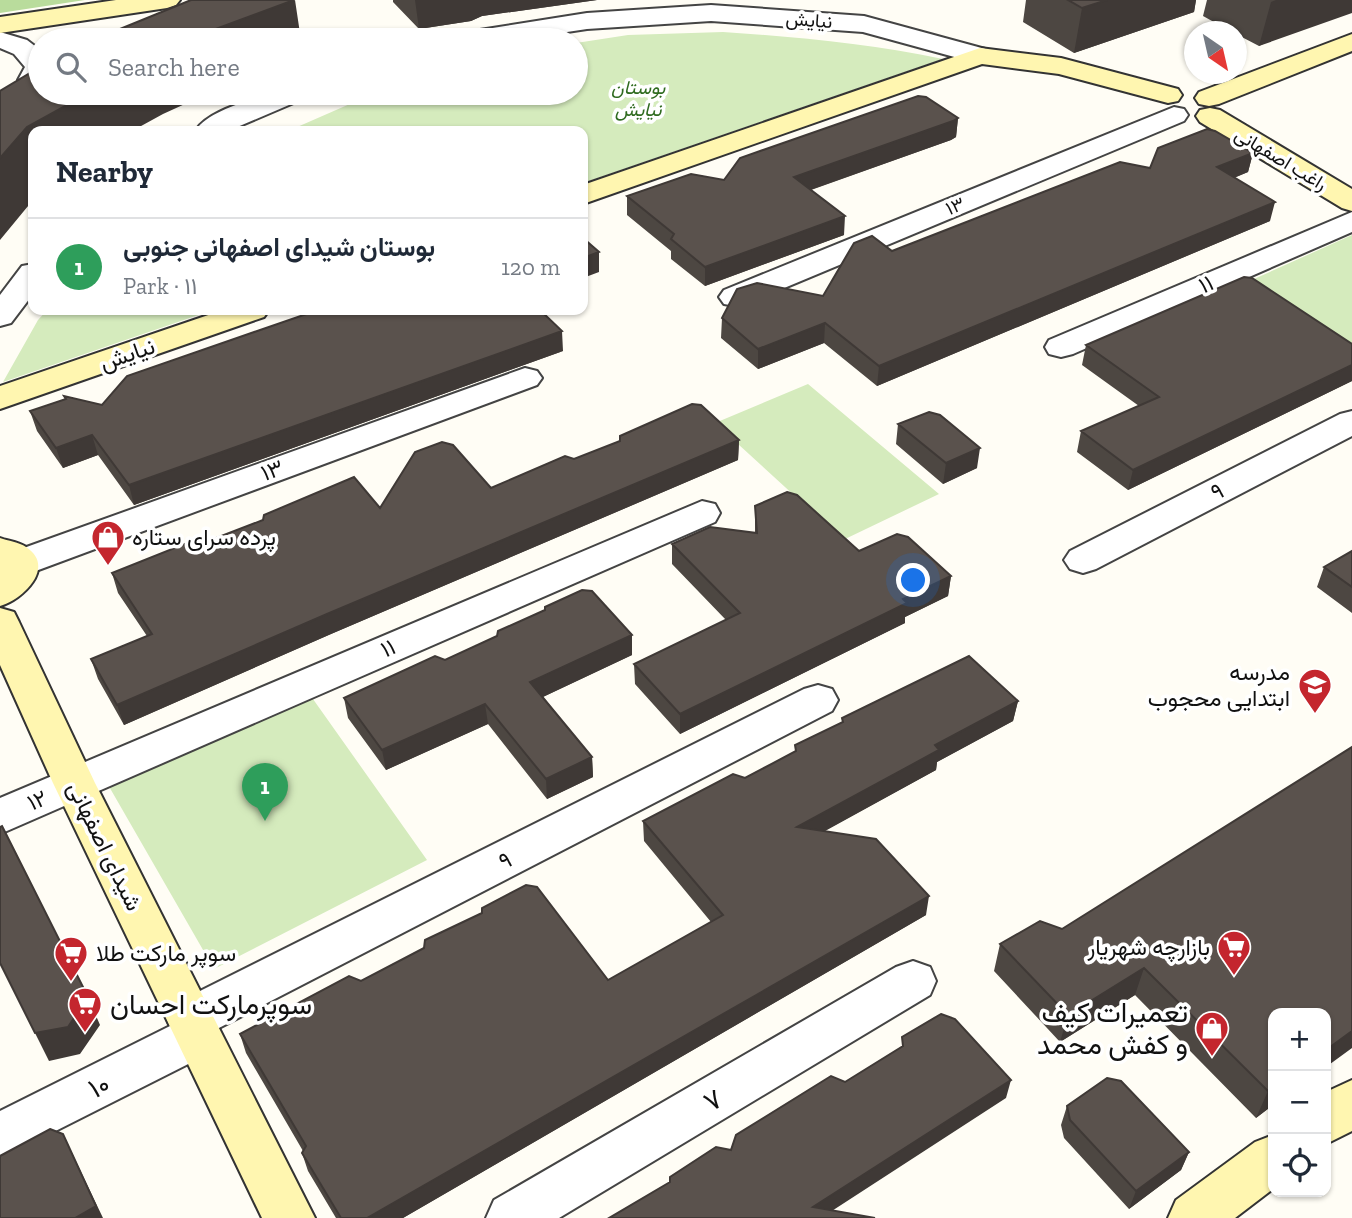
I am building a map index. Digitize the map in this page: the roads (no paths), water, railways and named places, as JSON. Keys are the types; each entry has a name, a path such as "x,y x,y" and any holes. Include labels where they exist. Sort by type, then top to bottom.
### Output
{"street":[{"path":"0,25 167,0"},
{"path":"143,28 195,3"},
{"name":"نیایش","path":"543,28 587,21 712,13 864,24 979,56 1061,66 1171,105 1186,119 1209,107"},
{"path":"0,40 17,44 28,51"},
{"path":"1209,107 1352,42"},
{"name":"نیایش","path":"588,193 979,56"},
{"path":"217,126 263,105"},
{"name":"۱۳","path":"735,297 1171,105"},
{"name":"راغب اصفهانی","path":"1209,107 1352,202"},
{"name":"۱۱","path":"1061,347 1352,221"},
{"path":"0,316 28,280"},
{"name":"نیایش","path":"0,398 239,315"},
{"name":"۱۳","path":"7,569 525,378"},
{"name":"۹","path":"1083,560 1352,422"},
{"name":"۱۱","path":"74,783 702,513"},
{"name":"شیدای اصفهانی","path":"0,622 74,783 289,1218"},
{"name":"۹","path":"194,1028 818,700"},
{"name":"۱۲","path":"0,817 74,783"},
{"name":"۷","path":"512,1218 913,981"},
{"name":"۱۰","path":"0,1136 194,1028"},
{"path":"1331,1117 1352,1101"},
{"path":"1194,1218 1268,1164"}],"place":[{"name":"پرده سرای ستاره","path":"108,567"},
{"name":"مدرسه ابتدایی محجوب","path":"1315,715"},
{"name":"بوستان شیدای اصفهانی جنوبی","path":"265,821"},
{"name":"بازارچه شهریار","path":"1234,977"},
{"name":"سوپر مارکت طلا","path":"71,983"},
{"name":"سوپرمارکت احسان","path":"85,1034"},
{"name":"تعمیرات کیف و کفش محمد","path":"1212,1058"}],"park label":[{"name":"بوستان نیایش","path":"638,98"}]}
